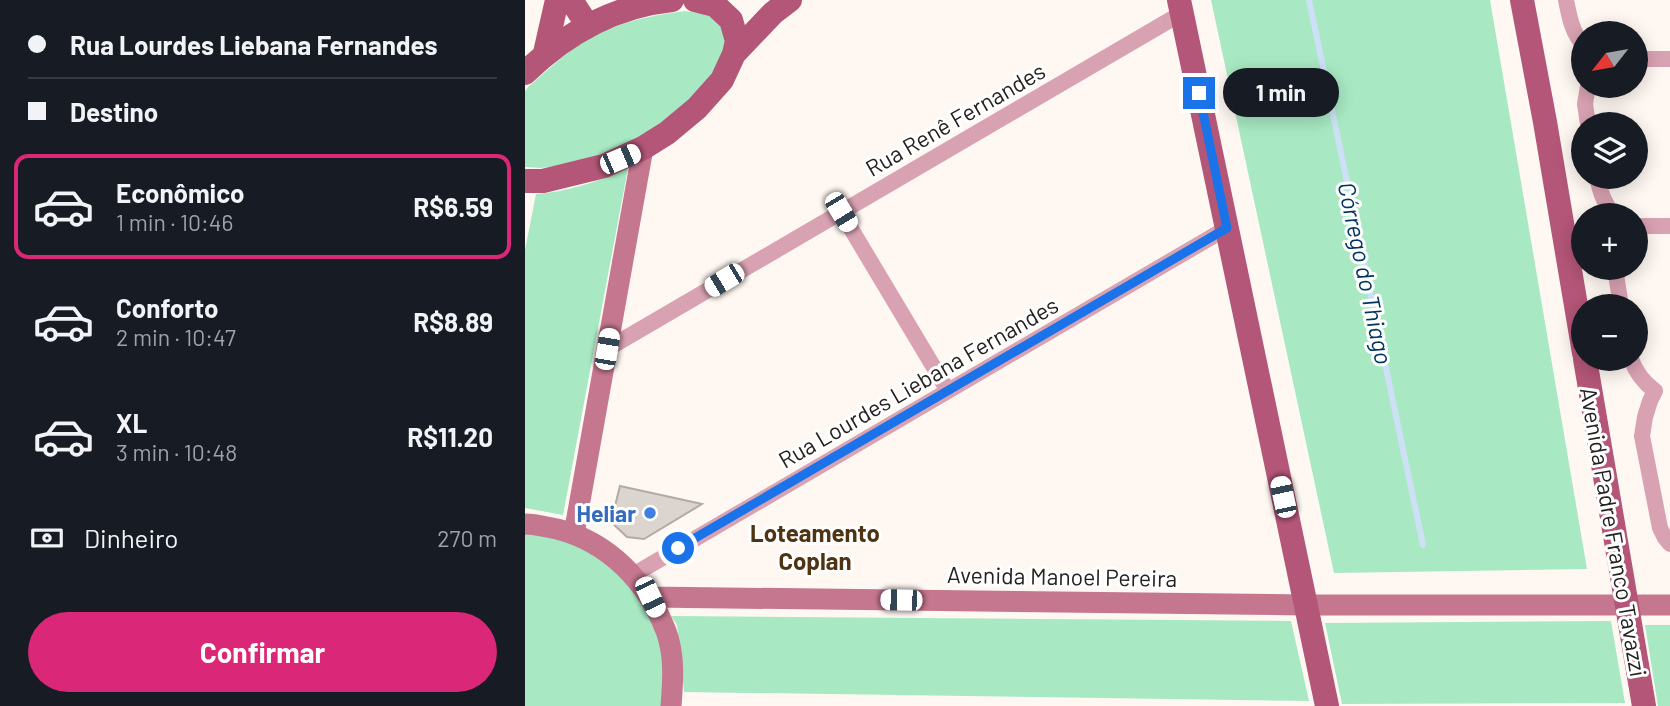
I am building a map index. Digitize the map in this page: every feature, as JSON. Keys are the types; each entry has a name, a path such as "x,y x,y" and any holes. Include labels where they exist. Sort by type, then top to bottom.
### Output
{"main road":[{"path":"545,53 557,0"},
{"path":"571,0 588,26"},
{"path":"525,73 545,53 573,33 609,16 654,2 672,0"},
{"path":"525,183 604,166 643,148 667,133 697,108 722,80 737,41 731,20 715,5 695,0"},
{"path":"734,54 773,13 790,0"},
{"path":"1522,0 1574,294"},
{"path":"1180,6 1327,706"},
{"name":"Avenida Padre Franco Tavazzi","path":"1587,371 1644,706"}],"street":[{"path":"1566,0 1571,22"},
{"name":"Rua Renê Fernandes","path":"607,349 841,212 1180,6"},
{"path":"1649,59 1670,59"},
{"path":"574,534 643,148"},
{"path":"841,212 948,391"},
{"path":"1648,226 1670,226"},
{"name":"Rua Lourdes Liebana Fernandes","path":"633,575 1227,228"},
{"path":"1636,371 1663,391 1645,417 1642,436 1660,528 1670,544"},
{"path":"525,524 574,534 606,551 633,575 650,597 667,634 674,673 671,706"},
{"name":"Avenida Manoel Pereira","path":"650,597 1306,605 1670,605"}],"green space":[{"path":"1211,0 1490,0 1587,569 1334,573"},
{"path":"685,11 711,15 726,24 725,56 690,102 633,146 569,165 525,167 525,91 529,86 573,49 592,37 644,18"},
{"path":"628,168 563,515 525,508 525,250 536,194 583,185"},
{"path":"525,533 552,534 599,554 637,588 661,634 668,685 663,706 525,706"},
{"path":"671,616 1291,621 1309,701 684,692 677,625"},
{"path":"1611,621 1625,703 1342,704 1325,623"},
{"path":"1645,625 1670,625 1670,706 1658,706"}],"building":[{"name":"Heliar","path":"620,486 702,504 644,539 627,537 611,522"}],"waterway":[{"name":"Córrego do Thiago","path":"1309,0 1423,545"}],"place":[{"name":"Heliar","path":"650,513"}],"district":[{"name":"Loteamento Coplan","path":"815,546"}],"route":[{"path":"678,548 1227,228 1199,93"}]}
